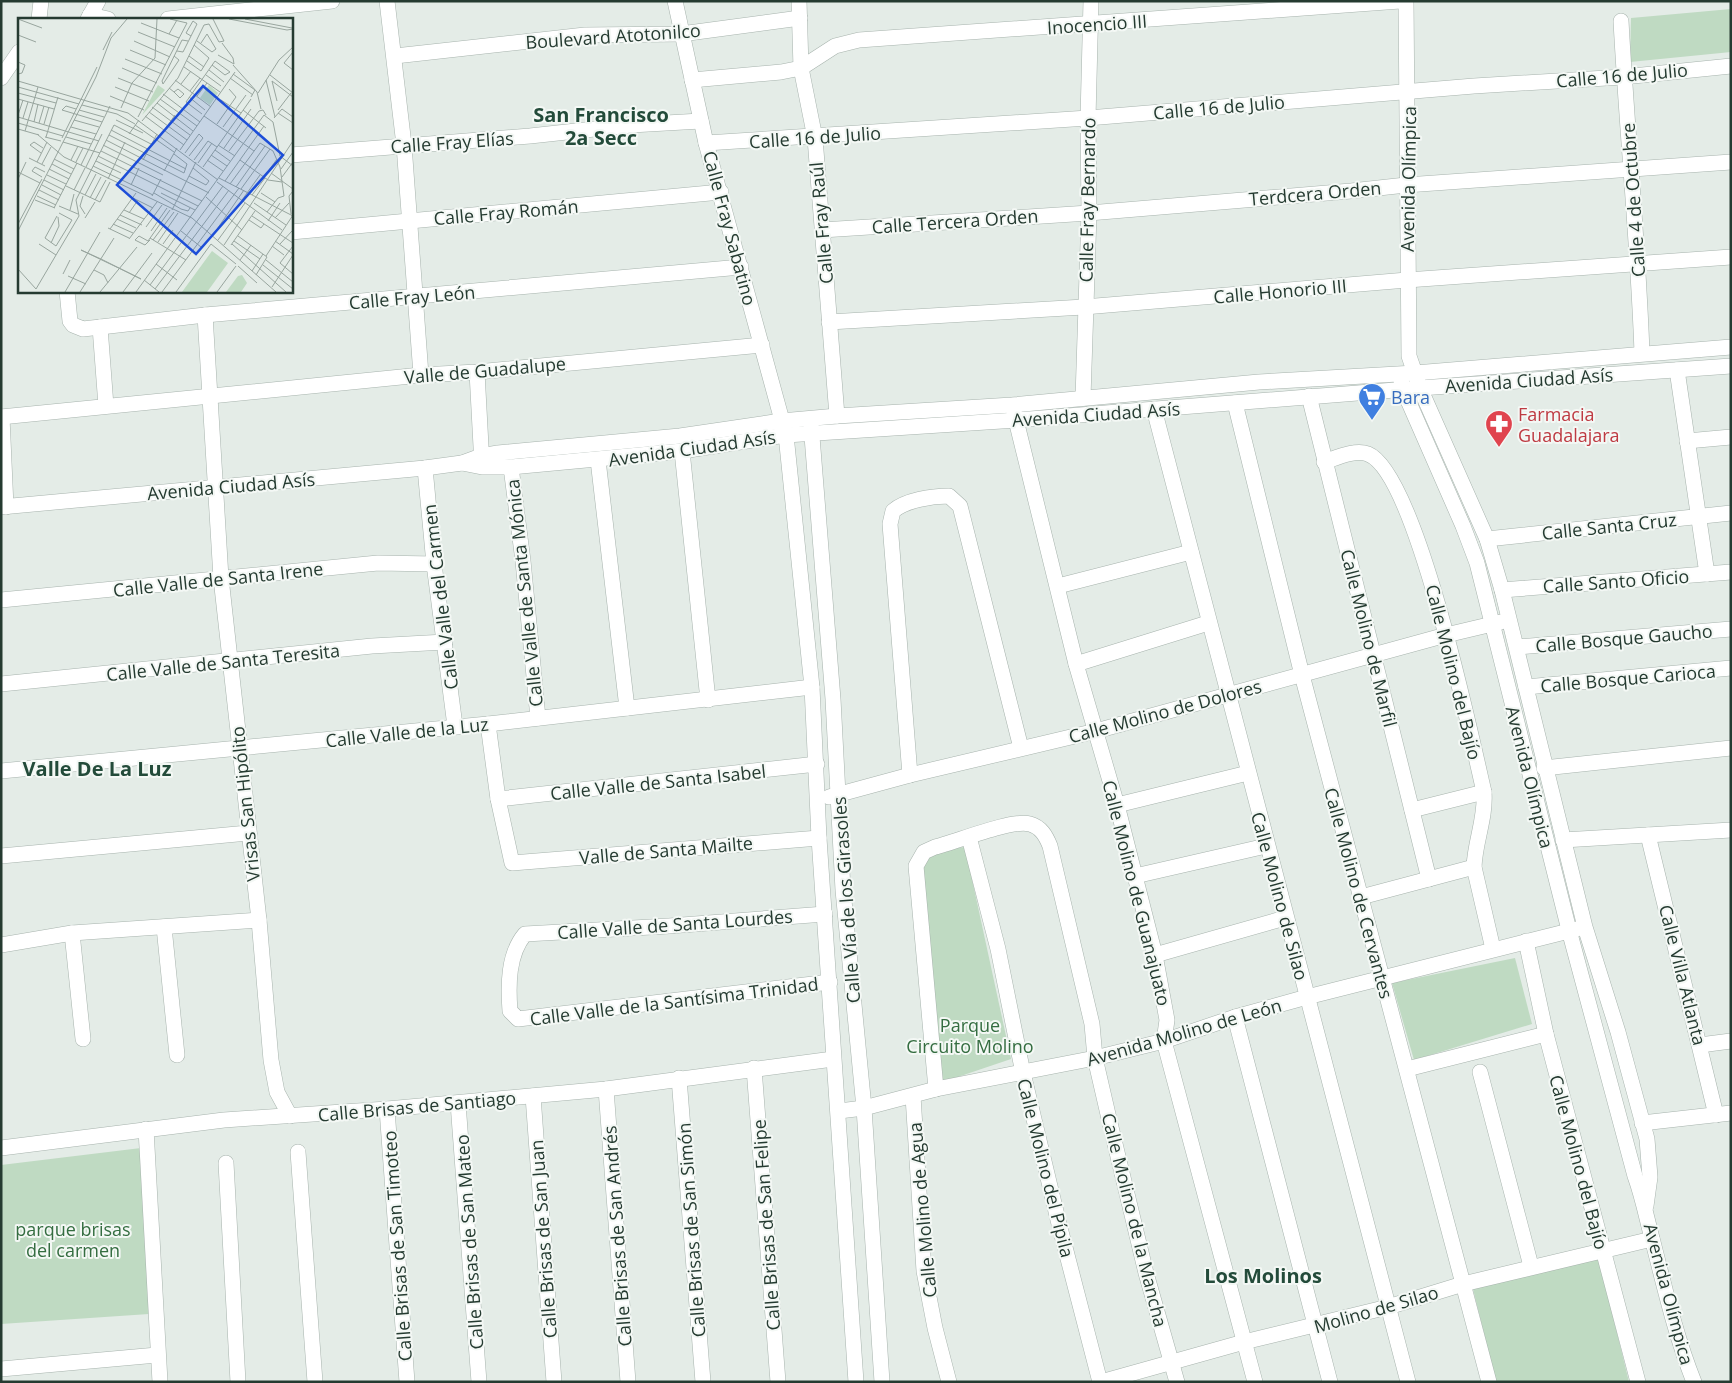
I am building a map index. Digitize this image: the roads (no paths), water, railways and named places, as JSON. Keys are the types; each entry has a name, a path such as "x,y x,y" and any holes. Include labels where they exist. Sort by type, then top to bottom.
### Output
{"street":[{"path":"39,18 41,1"},
{"path":"89,17 98,1"},
{"path":"177,18 332,1"},
{"path":"387,1 404,145 421,375"},
{"name":"Calle Fray Sabatino","path":"675,1 706,144 721,192 784,428"},
{"name":"Calle Fray Raúl","path":"799,1 801,68 815,138 837,416"},
{"name":"Calle Fray Bernardo","path":"1083,398 1084,307 1089,213 1088,118 1091,1"},
{"name":"Inocencio III","path":"801,68 835,46 858,40 1090,25 1400,1"},
{"name":"Avenida Olímpica","path":"1406,1 1408,92 1406,185 1407,280 1409,356 1412,378 1487,540 1502,590 1517,647 1544,768 1585,928 1618,1032 1647,1139 1650,1176 1646,1206"},
{"name":"Boulevard Atotonilco","path":"395,56 585,35 682,34 800,18"},
{"name":"Calle 4 de Octubre","path":"1621,21 1639,265 1642,353"},
{"path":"1,78 18,53"},
{"name":"Calle 16 de Julio","path":"706,144 1088,118 1408,92 1624,77 1731,66"},
{"path":"692,80 781,72 801,68"},
{"name":"Calle Fray Elías","path":"292,155 702,121"},
{"path":"1631,170 1731,162"},
{"name":"Terdcera Orden","path":"1089,213 1406,185 1631,170"},
{"name":"Calle Fray Román","path":"292,232 721,192"},
{"name":"Calle Tercera Orden","path":"822,230 1089,213"},
{"name":"Calle Honorio III","path":"830,322 1084,307 1407,280 1731,257"},
{"name":"Calle Fray León","path":"67,292 70,321 73,325 83,329 206,315 741,267"},
{"name":"Vrisas San Hipólito","path":"206,315 209,397 221,578 238,749 259,920 274,1080 277,1092 290,1116"},
{"path":"100,327 106,406"},
{"name":"Valle de Guadalupe","path":"2,417 421,375 477,372 762,345"},
{"path":"1412,378 1642,353 1731,347"},
{"name":"Avenida Ciudad Asís","path":"4,507 425,468 680,436 1014,413 1083,398 1259,382 1677,370 1731,366"},
{"path":"1677,370 1707,574"},
{"path":"477,372 481,462"},
{"name":"Avenida Olímpica","path":"1412,378 1403,389 1463,526 1477,564 1569,930 1635,1176 1646,1206 1652,1239 1681,1349 1694,1382"},
{"name":"Avenida Ciudad Asís","path":"811,426 837,416 1154,409 1403,389"},
{"name":"Calle Molino de Marfil","path":"1309,396 1429,880"},
{"name":"Calle Molino de Cervantes","path":"1235,403 1302,675 1489,1382"},
{"name":"Calle Molino de Silao","path":"1154,409 1266,846 1308,997 1408,1382"},
{"name":"Calle Molino de Guanajuato","path":"1014,413 1076,664 1117,805 1155,955 1167,1020 1164,1041 1255,1382"},
{"path":"2,417 4,507"},
{"name":"Calle Vía de los Girasoles","path":"811,426 833,699 843,890 864,1108 882,1382"},
{"name":"Avenida Ciudad Asís","path":"481,462 511,467 682,451 784,428"},
{"name":"Calle Vía de los Girasoles","path":"784,428 812,688 833,1059 839,1111 856,1382"},
{"path":"1687,441 1731,437"},
{"path":"682,451 708,700"},
{"name":"Calle Molino del Bajío","path":"1324,462 1359,452 1369,454 1383,465 1418,538 1446,635 1484,792 1484,814 1474,867 1494,948"},
{"path":"598,460 627,708"},
{"name":"Calle Valle de Santa Mónica","path":"511,467 523,561 538,718"},
{"name":"Calle Valle del Carmen","path":"425,468 434,564 455,726"},
{"path":"910,775 890,524 893,511 904,504 949,496 960,506 1021,748"},
{"name":"Calle Santa Cruz","path":"1487,540 1731,513"},
{"path":"1058,586 1191,552"},
{"name":"Calle Valle de Santa Irene","path":"1,600 378,563 434,564"},
{"name":"Calle Santo Oficio","path":"1502,590 1731,572"},
{"name":"Calle Molino de Dolores","path":"819,798 838,795 910,775 1096,731 1446,635 1510,621"},
{"path":"1076,664 1208,623"},
{"name":"Calle Bosque Gaucho","path":"1517,647 1731,629"},
{"name":"Calle Valle de Santa Teresita","path":"1,684 372,646 445,642"},
{"name":"Calle Bosque Carioca","path":"1526,687 1731,668"},
{"name":"Calle Valle de la Luz","path":"1,771 488,724 812,688"},
{"path":"488,724 498,799"},
{"path":"1544,768 1731,748"},
{"name":"Calle Valle de Santa Isabel","path":"498,799 817,764"},
{"path":"1117,805 1248,773"},
{"path":"1412,810 1484,792"},
{"name":"Valle de Santa Mailte","path":"498,799 512,863 819,838"},
{"name":"Calle Molino de la Mancha","path":"936,1090 916,866 924,852 969,837 1022,823 1034,826 1046,835 1050,846 1092,1024 1095,1058 1146,1273 1177,1382"},
{"path":"1563,840 1731,830"},
{"path":"1,856 248,833"},
{"name":"Calle Villa Atlanta","path":"1648,835 1700,1045 1723,1114"},
{"name":"Calle Molino del Pípila","path":"969,837 998,949 1023,1073 1101,1382"},
{"path":"1135,876 1266,846"},
{"path":"1361,897 1474,867"},
{"name":"Calle Valle de Santa Lourdes","path":"518,1019 510,1011 508,989 517,944 525,934 669,926 825,914"},
{"path":"1155,955 1285,918"},
{"path":"1,945 72,933 259,920"},
{"path":"164,927 177,1055"},
{"name":"Avenida Molino de León","path":"839,1111 864,1108 936,1090 1095,1058 1164,1041 1235,1017 1308,997 1494,948 1585,928"},
{"path":"72,933 83,1039"},
{"name":"Calle Molino del Bajío","path":"1526,941 1546,1034 1638,1382"},
{"name":"Calle Valle de la Santísima Trinidad","path":"518,1019 830,982"},
{"path":"1235,1017 1330,1382"},
{"path":"1407,1069 1546,1034"},
{"path":"1700,1045 1731,1041"},
{"name":"Calle Brisas de Santiago","path":"1,1148 224,1120 387,1109 606,1089 833,1059"},
{"name":"Calle Brisas de San Felipe","path":"754,1068 778,1382"},
{"path":"1480,1072 1531,1266"},
{"name":"Calle Brisas de San Simón","path":"680,1078 703,1382"},
{"name":"Calle Brisas de San Andrés","path":"606,1089 628,1382"},
{"name":"Calle Brisas de San Juan","path":"533,1096 554,1382"},
{"name":"Calle Molino de Agua","path":"913,1096 924,1272 935,1328 949,1382"},
{"name":"Calle Brisas de San Mateo","path":"458,1103 479,1382"},
{"name":"Calle Brisas de San Timoteo","path":"387,1109 407,1382"},
{"path":"1642,1123 1723,1114"},
{"path":"146,1129 157,1355 160,1382"},
{"path":"298,1152 315,1382"},
{"path":"226,1163 238,1382"},
{"name":"Molino de Silao","path":"1101,1382 1244,1342 1388,1307 1531,1266 1652,1239"},
{"path":"1,1368 157,1355"}],"place":[{"name":"Bara","path":"1372,421"},
{"name":"Farmacia Guadalajara","path":"1499,448"}],"district":[{"name":"San Francisco 2a Secc","path":"601,126"},
{"name":"Valle De La Luz","path":"97,768"},
{"name":"Los Molinos","path":"1263,1275"}],"park label":[{"name":"Parque Circuito Molino","path":"970,1035"},
{"name":"parque brisas del carmen","path":"73,1239"}]}
